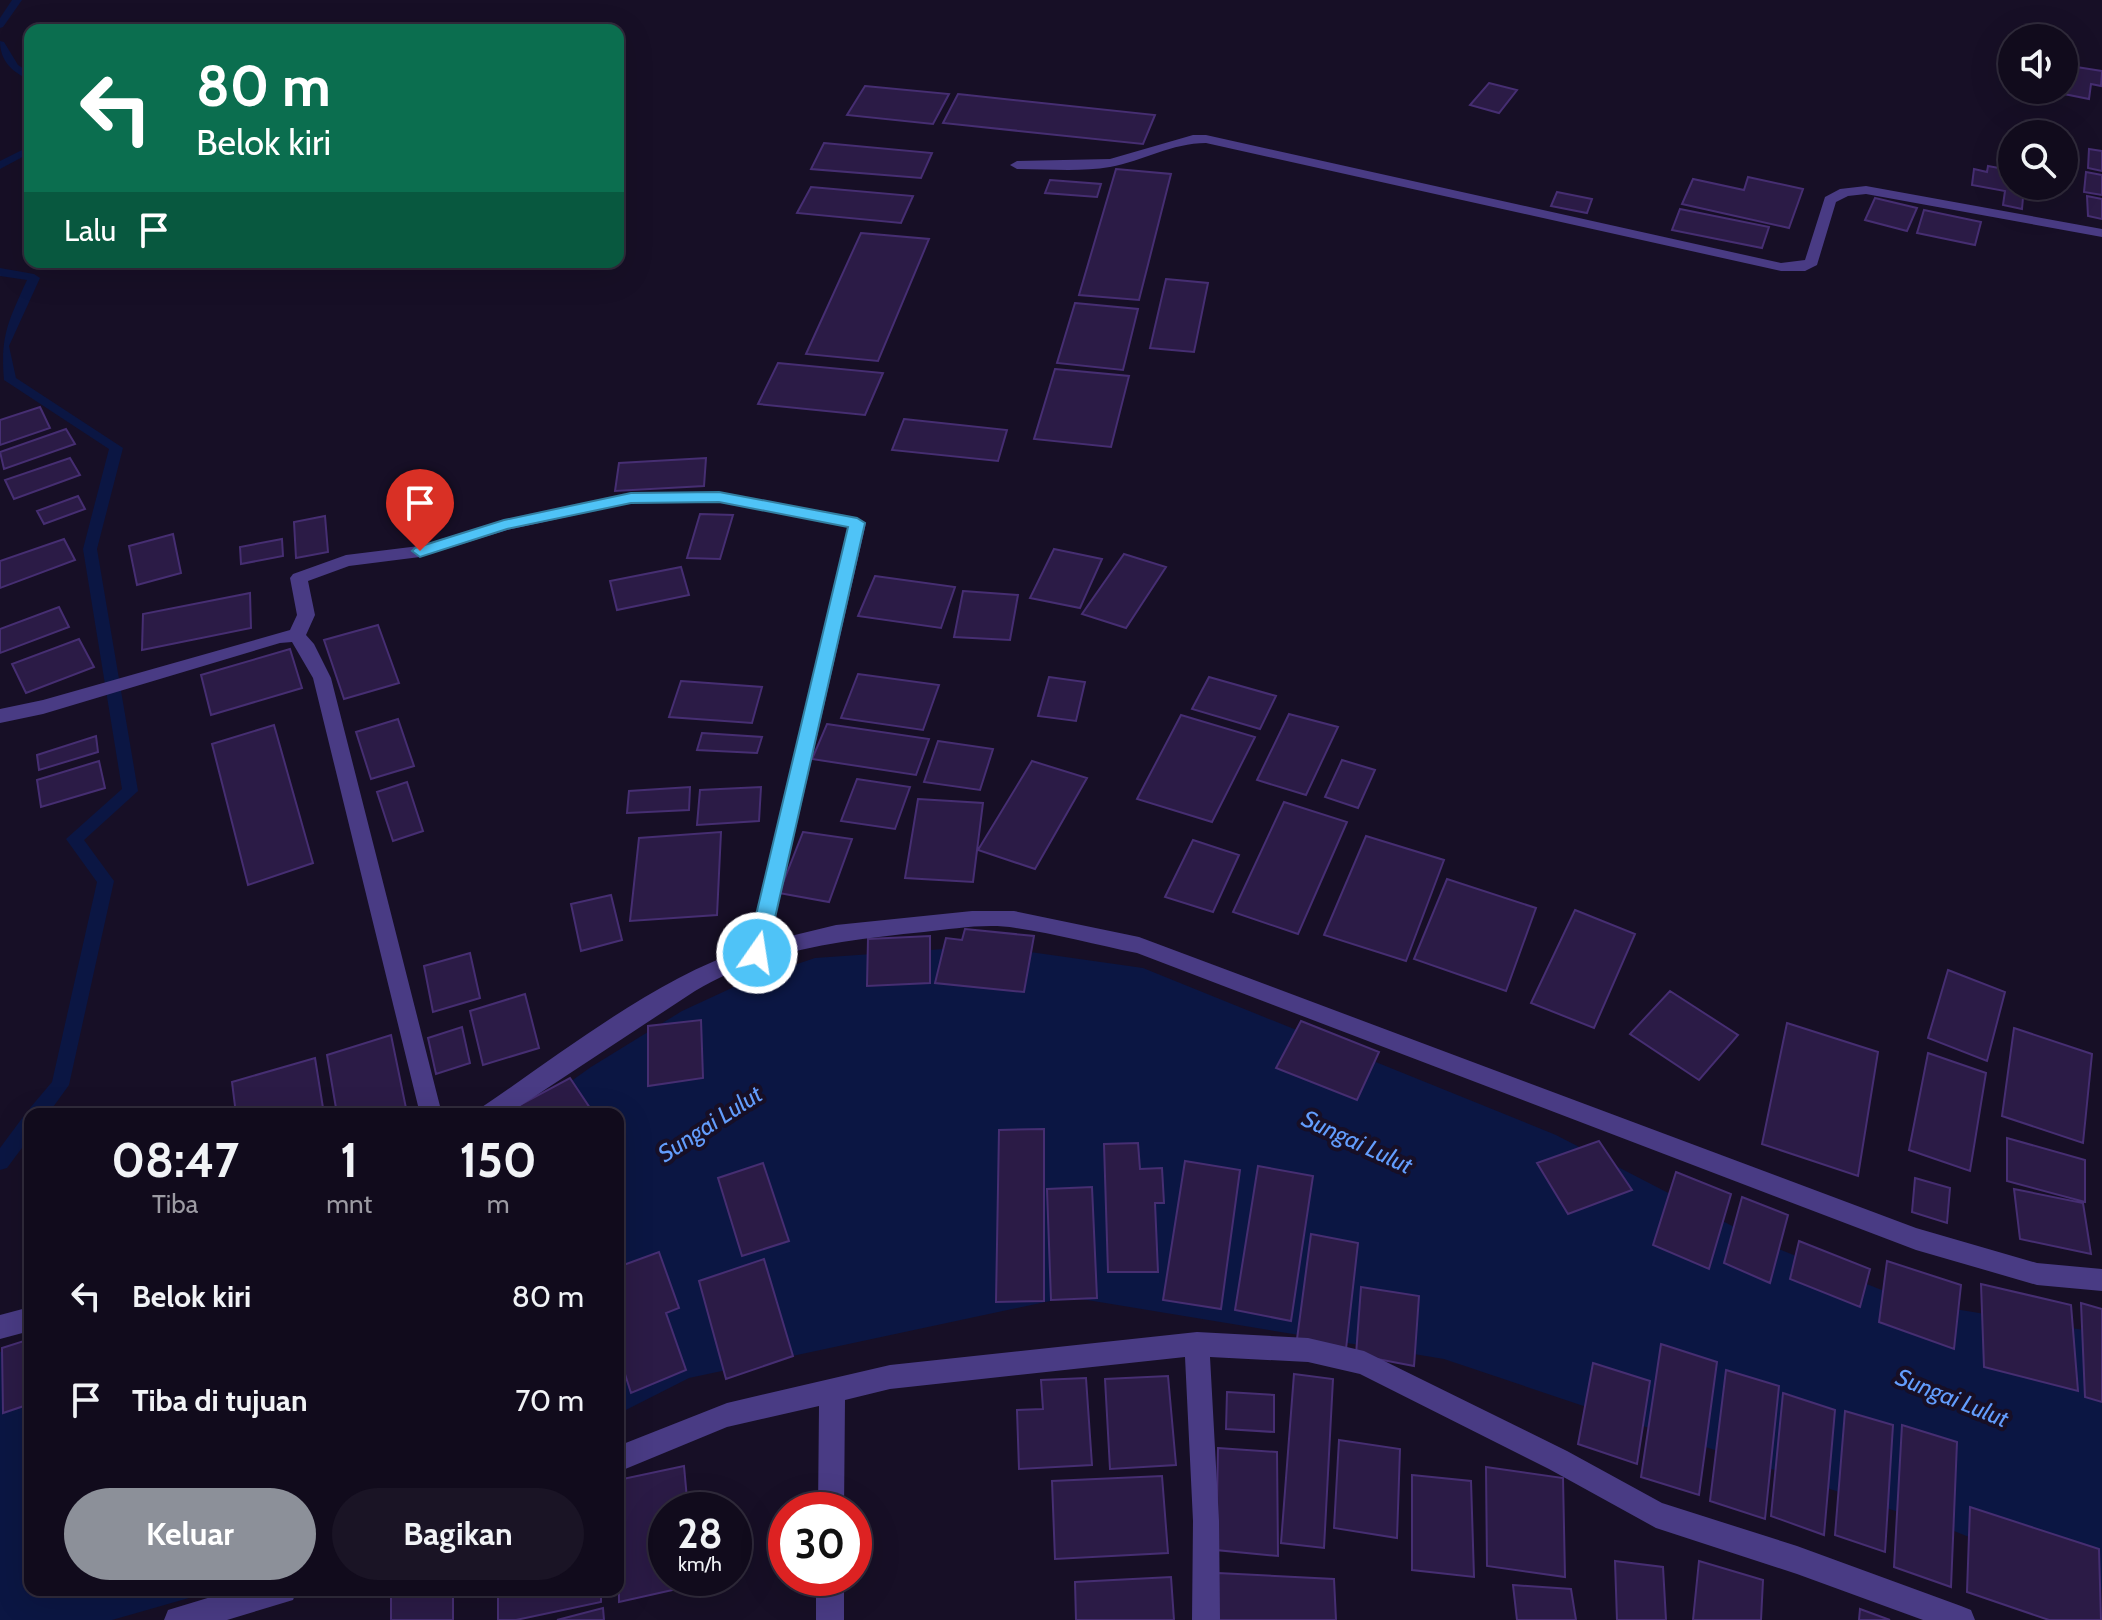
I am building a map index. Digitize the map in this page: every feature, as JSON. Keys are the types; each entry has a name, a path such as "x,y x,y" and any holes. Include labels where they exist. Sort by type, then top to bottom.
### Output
{"street":[{"path":"1017,165 1108,164 1136,158 1185,138 1206,139 1781,267 1805,267 1812,262 1830,200 1845,192 1866,190 2102,233"},
{"path":"296,636 306,615 299,578 346,561 420,551 504,525 631,498 719,497 857,523 757,953"},
{"path":"0,716 43,707 280,637 296,636 305,644 322,678 430,1108"},
{"path":"499,1108 617,1028 717,967 757,953 836,933 972,919 1014,919 1139,945 1916,1239 2037,1274 2102,1280"},
{"path":"0,1327 24,1321"},
{"path":"1197,1344 1206,1521 1206,1620"},
{"path":"624,1457 727,1415 890,1377 1197,1344 1308,1350 1364,1363 1558,1460 1656,1515 1797,1560 1961,1620"},
{"path":"831,1492 832,1391"},
{"path":"178,1620 262,1596"},
{"path":"830,1596 830,1620"}],"water":[{"name":"Sungai Lulut","path":"987,946 1143,968 1556,1135 1771,1246 1912,1302 2102,1333 2102,1590 1949,1529 1444,1359 1069,1297 689,1378 624,1411 624,1108 533,1108 591,1067 682,1011 749,980 815,958"},
{"path":"24,1347 24,1596 196,1596 112,1620 0,1620 0,1352"}],"building":[{"path":"2078,67 2102,71 2101,86 2091,84 2089,99 2078,97"},
{"path":"1489,83 1517,90 1499,113 1470,105"},
{"path":"865,86 949,94 933,124 847,115"},
{"path":"958,94 1155,115 1143,144 943,123"},
{"path":"824,143 932,153 921,178 811,169"},
{"path":"2089,149 2102,151 2102,171 2088,168"},
{"path":"1988,166 1998,168 1998,190 1972,185 1974,169 1987,172"},
{"path":"1116,169 1171,174 1139,300 1079,295"},
{"path":"2086,172 2102,175 2102,195 2084,192"},
{"path":"1748,177 1803,189 1789,228 1682,204 1693,179 1744,190"},
{"path":"1050,180 1101,184 1097,197 1045,193"},
{"path":"811,187 913,196 901,223 797,213"},
{"path":"1557,192 1592,199 1587,213 1551,206"},
{"path":"2087,196 2102,199 2102,219 2088,216"},
{"path":"1875,198 1917,208 1907,231 1865,220"},
{"path":"2004,200 2023,200 2022,209 2003,205"},
{"path":"1680,209 1769,227 1762,248 1672,230"},
{"path":"1924,210 1981,222 1975,245 1917,233"},
{"path":"861,233 929,239 878,361 806,354"},
{"path":"1166,279 1208,283 1194,352 1150,348"},
{"path":"1075,303 1138,309 1123,370 1057,363"},
{"path":"778,363 883,373 865,415 758,404"},
{"path":"1055,369 1129,376 1111,447 1034,439"},
{"path":"40,407 50,428 0,445 0,420"},
{"path":"904,419 1007,430 998,461 892,450"},
{"path":"66,429 75,444 4,469 0,452"},
{"path":"70,458 80,475 14,499 5,480"},
{"path":"706,458 704,486 615,491 619,463"},
{"path":"78,496 85,509 44,524 37,511"},
{"path":"700,514 733,515 720,559 687,558"},
{"path":"325,516 328,552 296,558 294,522"},
{"path":"173,534 181,573 137,585 129,546"},
{"path":"64,539 75,560 0,588 0,561"},
{"path":"282,539 283,556 241,564 240,547"},
{"path":"1054,549 1102,559 1080,608 1030,598"},
{"path":"1124,554 1166,567 1126,628 1082,614"},
{"path":"681,567 689,595 617,610 610,581"},
{"path":"875,576 955,587 941,628 858,616"},
{"path":"963,591 1018,595 1010,640 954,637"},
{"path":"250,593 251,628 142,650 143,614"},
{"path":"59,607 69,627 0,653 0,629"},
{"path":"378,625 399,683 344,699 324,640"},
{"path":"79,639 94,667 26,693 12,664"},
{"path":"290,649 302,688 211,715 201,675"},
{"path":"858,674 939,685 923,730 841,718"},
{"path":"1049,677 1085,682 1076,721 1038,716"},
{"path":"1209,677 1276,696 1260,729 1192,709"},
{"path":"681,681 762,687 752,723 669,717"},
{"path":"1289,714 1338,727 1306,795 1257,780"},
{"path":"1181,715 1255,737 1212,822 1137,799"},
{"path":"398,719 414,766 371,779 356,732"},
{"path":"827,724 929,739 916,775 812,759"},
{"path":"274,725 313,863 248,885 212,744"},
{"path":"702,733 762,737 757,753 697,750"},
{"path":"96,736 98,752 39,770 37,755"},
{"path":"938,741 993,749 980,790 924,782"},
{"path":"1342,760 1375,770 1358,808 1325,797"},
{"path":"99,761 105,788 41,807 37,780"},
{"path":"1032,761 1087,778 1035,869 978,850"},
{"path":"857,779 910,787 895,829 841,821"},
{"path":"407,782 423,831 393,841 377,792"},
{"path":"690,787 689,810 627,813 629,791"},
{"path":"761,787 759,821 697,825 700,790"},
{"path":"918,799 983,803 973,882 905,878"},
{"path":"1284,802 1347,822 1298,934 1233,912"},
{"path":"721,832 717,915 630,921 639,838"},
{"path":"803,832 852,839 829,902 779,893"},
{"path":"1366,836 1444,860 1406,961 1324,935"},
{"path":"1193,840 1239,855 1213,912 1165,897"},
{"path":"1447,879 1536,908 1506,991 1414,959"},
{"path":"611,895 622,940 581,951 571,904"},
{"path":"1575,910 1635,934 1594,1028 1531,1003"},
{"path":"965,929 1034,936 1024,992 935,983 946,938 962,940"},
{"path":"930,936 930,983 867,986 868,939"},
{"path":"470,953 480,998 433,1012 424,966"},
{"path":"1948,970 2005,992 1987,1061 1928,1038"},
{"path":"1670,991 1738,1035 1699,1080 1630,1034"},
{"path":"525,994 539,1048 483,1065 470,1011"},
{"path":"701,1020 703,1078 648,1086 648,1026"},
{"path":"1301,1021 1379,1052 1357,1100 1276,1068"},
{"path":"1787,1023 1878,1052 1858,1176 1762,1144"},
{"path":"462,1027 470,1063 436,1074 428,1038"},
{"path":"2014,1028 2092,1054 2083,1143 2002,1116"},
{"path":"391,1035 406,1108 336,1108 327,1055"},
{"path":"1928,1053 1986,1073 1970,1171 1909,1150"},
{"path":"315,1058 323,1108 235,1108 232,1082"},
{"path":"570,1078 590,1108 514,1108"},
{"path":"1044,1129 1044,1301 996,1302 999,1130"},
{"path":"2007,1138 2085,1160 2085,1202 2007,1181"},
{"path":"1599,1141 1632,1190 1568,1214 1537,1163"},
{"path":"1138,1143 1140,1169 1162,1168 1164,1203 1155,1203 1158,1272 1108,1272 1104,1144"},
{"path":"1185,1161 1240,1170 1221,1309 1163,1300"},
{"path":"763,1163 789,1241 742,1256 718,1178"},
{"path":"1258,1166 1313,1176 1291,1321 1235,1310"},
{"path":"1676,1172 1731,1194 1709,1269 1653,1245"},
{"path":"1915,1178 1950,1188 1947,1223 1912,1212"},
{"path":"1092,1187 1097,1298 1051,1300 1047,1189"},
{"path":"2014,1189 2083,1203 2091,1254 2020,1239"},
{"path":"1742,1197 1788,1215 1770,1283 1724,1263"},
{"path":"1311,1234 1358,1243 1346,1349 1297,1339"},
{"path":"1799,1241 1870,1269 1860,1307 1790,1279"},
{"path":"659,1252 679,1308 666,1313 686,1370 631,1393 624,1371 624,1265"},
{"path":"764,1259 793,1356 726,1379 699,1281"},
{"path":"1887,1261 1961,1285 1954,1349 1879,1322"},
{"path":"1981,1284 2071,1305 2078,1391 1984,1367"},
{"path":"1361,1287 1419,1296 1414,1366 1356,1355"},
{"path":"2081,1303 2102,1309 2102,1402 2085,1397"},
{"path":"24,1341 24,1406 3,1413 2,1348"},
{"path":"1661,1344 1717,1362 1699,1495 1641,1477"},
{"path":"1593,1363 1650,1381 1637,1464 1578,1444"},
{"path":"1726,1370 1779,1386 1765,1519 1710,1501"},
{"path":"1294,1374 1333,1379 1324,1548 1281,1543"},
{"path":"1168,1376 1176,1465 1110,1469 1105,1379"},
{"path":"1086,1378 1092,1465 1019,1469 1017,1410 1043,1409 1041,1380"},
{"path":"1227,1392 1274,1395 1274,1432 1226,1429"},
{"path":"1783,1393 1835,1410 1824,1535 1771,1516"},
{"path":"1845,1411 1893,1425 1885,1552 1835,1535"},
{"path":"1902,1425 1957,1442 1951,1587 1894,1567"},
{"path":"1339,1440 1400,1449 1397,1538 1334,1528"},
{"path":"1218,1448 1277,1452 1278,1556 1216,1550"},
{"path":"684,1466 686,1492 648,1492 648,1596 619,1602 619,1596 624,1596 624,1479"},
{"path":"1486,1467 1563,1478 1565,1577 1487,1566"},
{"path":"1412,1475 1471,1481 1474,1577 1412,1570"},
{"path":"1162,1476 1168,1553 1055,1559 1052,1481"},
{"path":"1970,1507 2099,1549 2101,1620 2049,1620 1967,1592"},
{"path":"1615,1561 1663,1567 1666,1620 1617,1620"},
{"path":"1699,1561 1763,1580 1761,1620 1693,1620"},
{"path":"1218,1573 1334,1579 1336,1620 1217,1620"},
{"path":"1171,1577 1174,1620 1076,1620 1075,1582"},
{"path":"1513,1585 1571,1589 1576,1620 1517,1620"},
{"path":"391,1596 453,1596 453,1620 391,1620"},
{"path":"498,1596 601,1596 601,1602 516,1620 498,1620"},
{"path":"603,1608 604,1620 557,1620"},
{"path":"1860,1609 1890,1620 1859,1620"}],"waterway":[{"path":"0,25 17,0"},
{"path":"0,44 14,67 24,73"},
{"path":"0,166 24,152"},
{"path":"0,272 34,278 3,346 10,380 116,448 90,549 130,791 74,839 106,881 60,1085 42,1108"},
{"path":"0,1162 24,1131"}],"route":[{"path":"420,551 504,525 631,498 719,497 857,523 757,953"}]}
